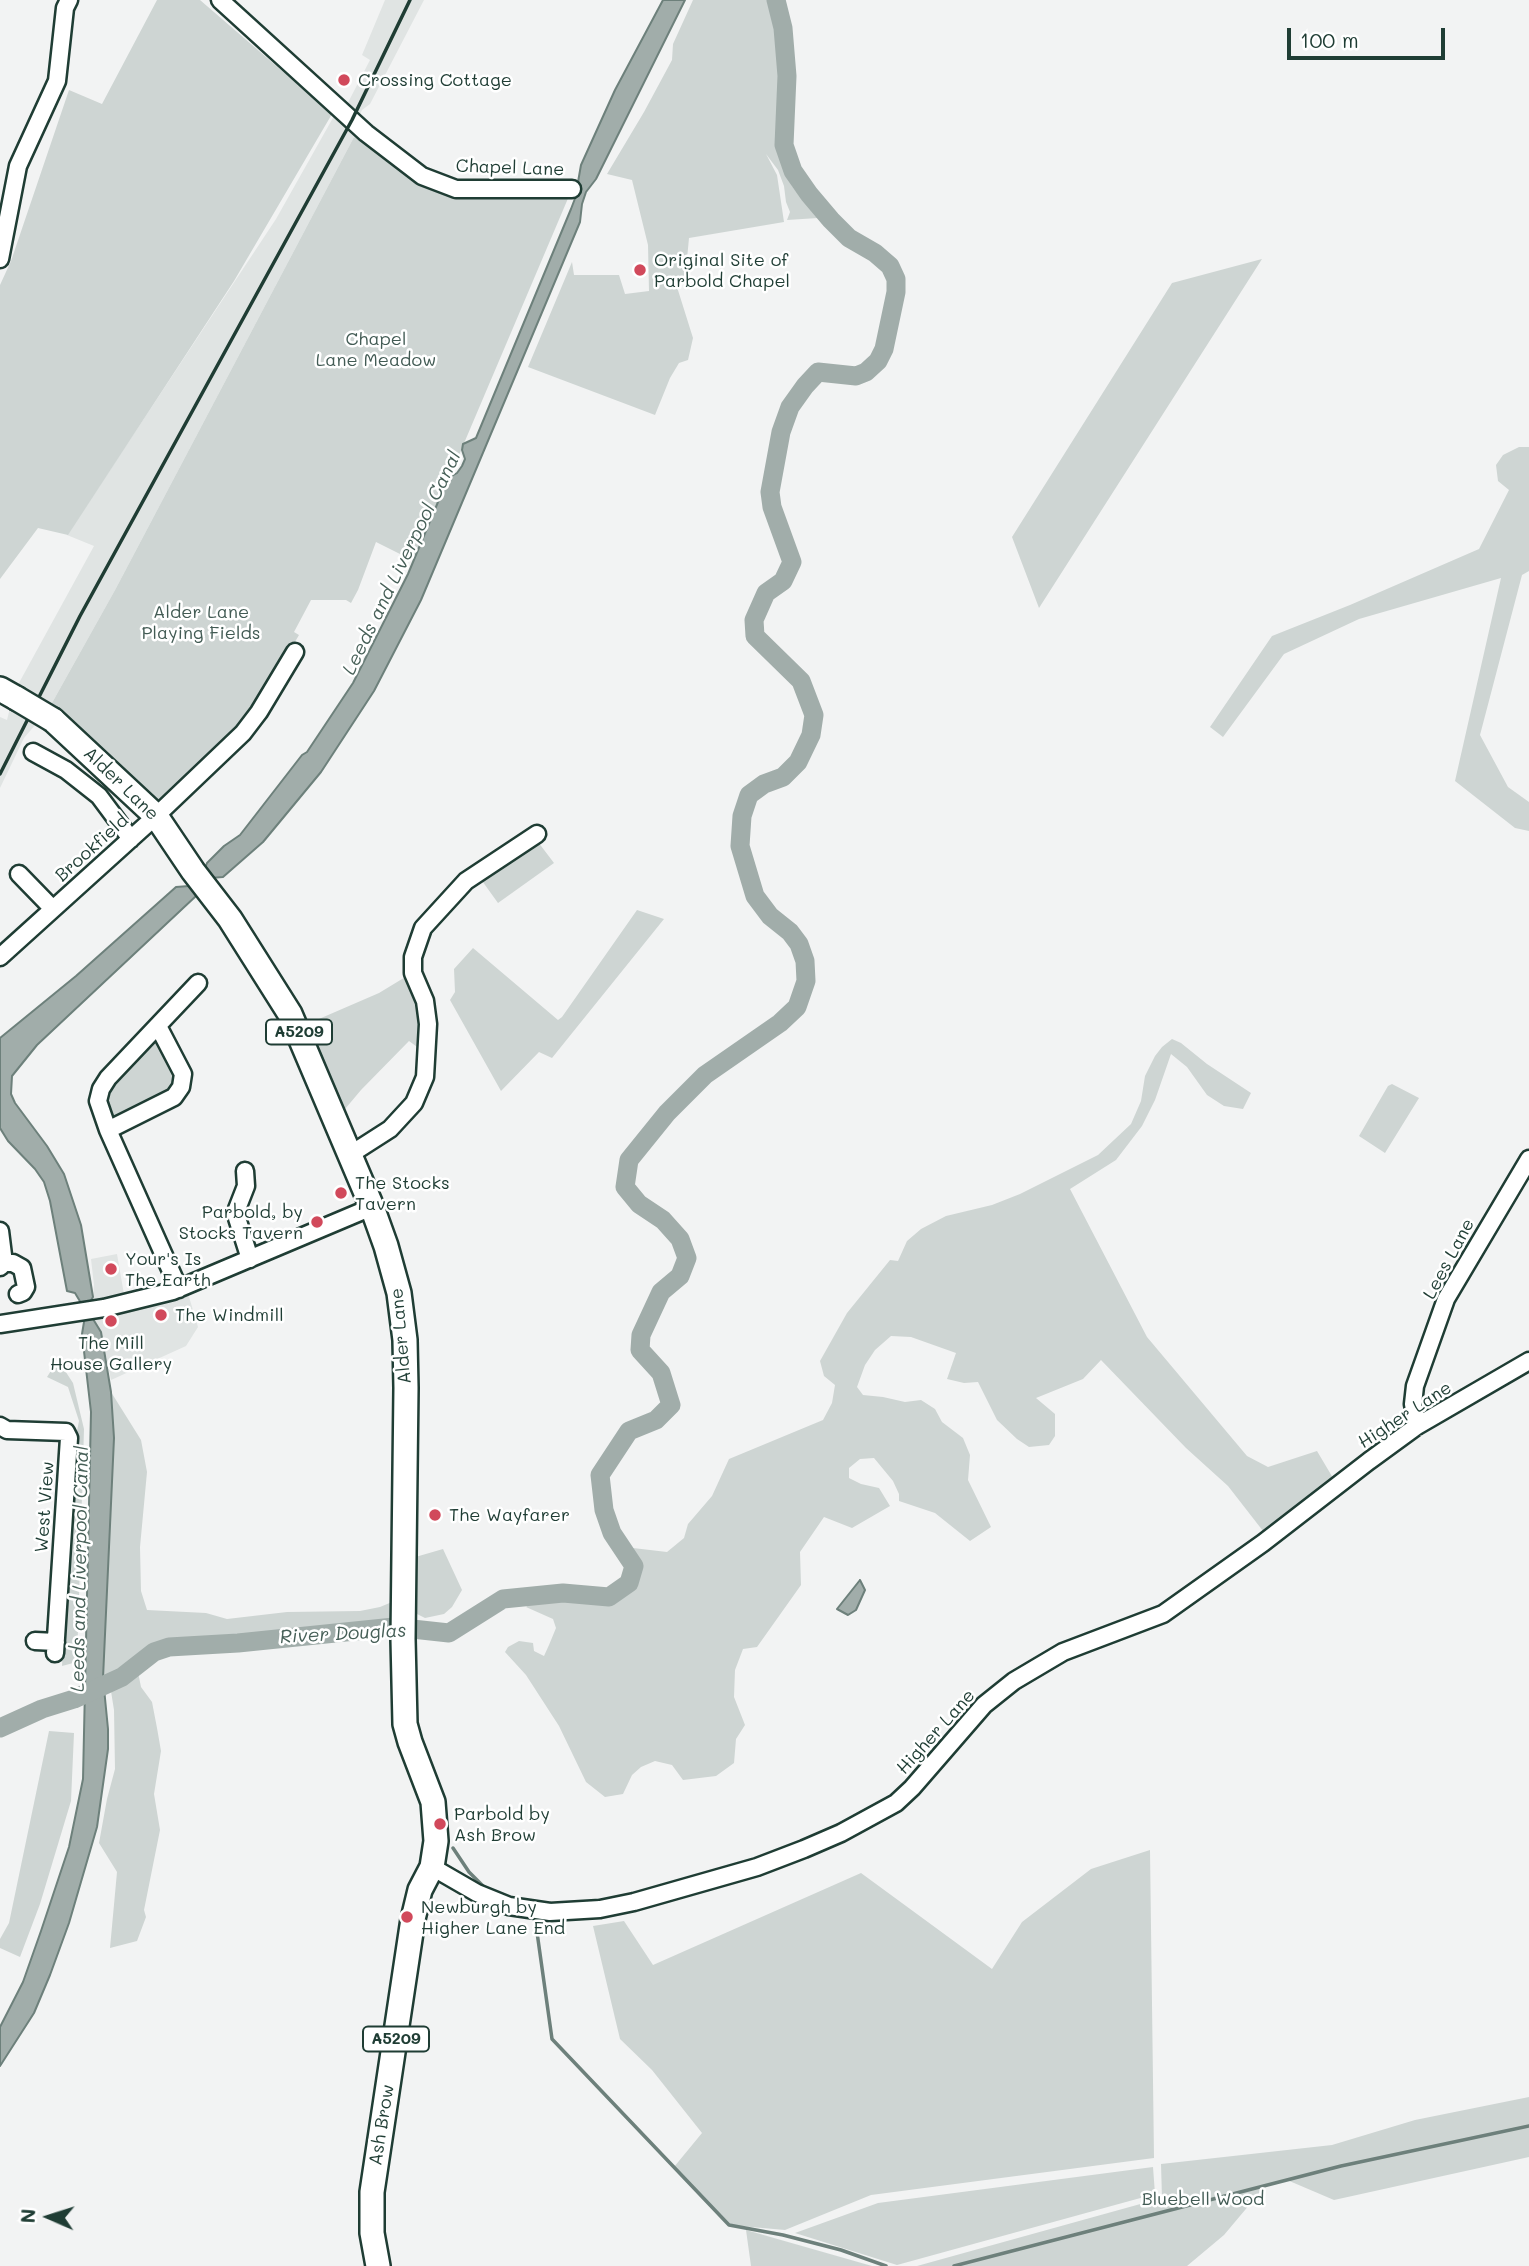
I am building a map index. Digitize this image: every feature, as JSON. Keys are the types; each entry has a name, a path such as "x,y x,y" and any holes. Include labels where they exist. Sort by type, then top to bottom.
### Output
{"highway":[{"name":"Alder Lane","path":"8,693 53,720 156,816 230,919 290,1014 372,1207 394,1269 405,1340 403,1628 407,1733"},
{"name":"Ash Brow","path":"378,2266 372,2218 374,2179 413,1919 420,1890 432,1867 436,1840 433,1802 407,1733"}],"street":[{"path":"0,259 18,166 57,81 65,8 69,0"},
{"name":"Chapel Lane","path":"220,0 366,133 422,176 456,188 572,189"},
{"name":"Brookfield","path":"0,957 243,733 259,712 295,652"},
{"name":"Alder Lane","path":"33,752 66,770 99,796 131,839"},
{"path":"351,1154 390,1129 414,1103 425,1077 428,1024 425,1001 413,965 423,928 466,881 537,834"},
{"name":"Brookfield","path":"17,872 54,909"},
{"path":"179,1289 108,1130 98,1101 101,1088 108,1078 198,984"},
{"path":"108,1130 174,1097 181,1087 183,1074 158,1026"},
{"name":"Lees Lane","path":"1417,1426 1413,1404 1415,1386 1446,1299 1529,1158"},
{"path":"241,1180 237,1218 250,1259"},
{"path":"0,1317 0,1324 104,1308 179,1289 372,1207"},
{"path":"0,1231 2,1265 13,1263 22,1268 26,1287 18,1294"},
{"name":"Higher Lane","path":"432,1867 477,1893 509,1906 550,1912 600,1909 757,1867 841,1833 896,1803 984,1705 1014,1681 1063,1652 1163,1614 1263,1544 1360,1467 1417,1426 1529,1361"},
{"name":"West View","path":"0,1426 7,1430 63,1431 68,1434 55,1648 35,1641"}],"shaded area":[{"path":"385,0 424,0 370,104 362,110 353,129 354,137 115,590 48,710 24,738 0,788 0,717 7,720 14,692 94,546 67,535 276,219 334,116 339,120 370,60 362,55"},
{"name":"Leeds and Liverpool Canal","path":"663,0 685,0 596,179 586,192 580,222 421,600 374,691 321,772 263,842 223,877 210,878 196,892 196,896 37,1045 12,1076 11,1094 15,1103 64,1174 81,1225 93,1297 90,1302 93,1319 101,1332 111,1392 114,1438 103,1678 108,1749 97,1827 69,1923 50,1975 34,2013 0,2066 0,2027 23,1982 41,1931 69,1847 83,1779 91,1412 81,1303 75,1293 67,1291 44,1182 0,1128 0,1038 76,976 176,887 189,886 203,873 207,863 240,835 307,752 353,683 408,574 448,478 462,466 465,459 463,444 476,438 571,209 579,188 581,165 615,90"},
{"path":"117,1254 126,1306 187,1290 198,1327 186,1346 111,1380 101,1332 93,1319 90,1302 94,1285 91,1259"},
{"path":"860,1580 865,1590 856,1610 848,1615 837,1609"}],"green space":[{"path":"157,0 200,0 332,114 234,281 68,535 38,528 0,579 0,285 11,261 69,90 102,104"},
{"path":"693,0 769,0 777,21 782,113 777,122 775,141 789,172 792,186 818,218 787,220 790,212 784,186 778,170 766,154 777,175 784,222 689,238 685,280 677,287 693,338 688,360 679,363 670,378 655,415 528,367 572,262 574,275 619,275 625,294 649,291 648,245 632,180 607,174 672,60 673,44"},
{"path":"354,137 422,176 456,189 572,189 414,561 376,542 351,603 346,600 311,600 294,632 299,635 255,710 159,805 48,710 115,590"},
{"path":"1262,259 1039,608 1012,537 1172,283"},
{"path":"1519,447 1529,447 1529,571 1522,575 1480,735 1508,787 1529,802 1529,831 1515,828 1455,781 1501,578 1359,619 1284,654 1223,737 1210,727 1272,636 1479,549 1509,490 1498,481 1496,465 1503,455"},
{"path":"535,838 554,863 498,903 480,878"},
{"path":"637,910 664,919 552,1058 539,1052 501,1091 450,1000 455,992 454,969 473,948 558,1020"},
{"path":"407,976 419,993 424,1052 409,1041 340,1115 305,1025 379,993"},
{"path":"156,1039 175,1078 172,1091 113,1120 109,1114 106,1089"},
{"path":"1172,1039 1251,1093 1243,1109 1224,1106 1207,1095 1187,1067 1171,1054 1155,1100 1142,1126 1116,1160 1070,1189 1147,1337 1247,1456 1268,1467 1317,1451 1333,1478 1263,1531 1228,1486 1186,1448 1101,1360 1083,1379 1036,1398 1055,1414 1055,1436 1049,1445 1029,1447 997,1420 978,1382 964,1383 947,1379 956,1353 911,1337 891,1336 875,1350 865,1365 857,1387 863,1395 905,1402 921,1400 935,1409 942,1422 963,1438 970,1455 968,1480 991,1527 970,1541 935,1513 899,1501 893,1481 874,1458 860,1459 849,1468 849,1478 879,1488 890,1506 852,1528 824,1517 800,1552 801,1585 757,1647 743,1649 735,1670 734,1697 745,1725 736,1739 734,1763 716,1776 683,1780 672,1765 655,1761 641,1767 632,1775 623,1794 605,1797 586,1782 559,1726 526,1675 505,1652 519,1641 533,1643 534,1651 544,1656 556,1628 553,1619 526,1607 534,1601 557,1599 606,1603 616,1597 628,1588 634,1578 633,1548 667,1552 684,1538 688,1524 712,1496 729,1459 823,1420 832,1403 835,1385 824,1376 820,1361 847,1313 890,1260 898,1261 907,1241 921,1229 946,1216 992,1205 1020,1194 1098,1155 1131,1124 1141,1101 1145,1076 1155,1056"},
{"path":"1392,1084 1419,1098 1385,1153 1359,1136 1388,1086"},
{"path":"58,1360 73,1383 84,1429 77,1662 62,1666 75,1441 79,1421 68,1387 47,1377"},
{"path":"111,1392 141,1440 147,1472 140,1547 141,1591 147,1610 206,1613 227,1619 287,1612 360,1611 380,1607 404,1597 394,1627 238,1643 169,1647 154,1653 127,1672 137,1667 141,1687 152,1702 161,1751 154,1794 160,1830 144,1910 146,1917 137,1941 110,1948 117,1872 99,1843 115,1769 114,1710 110,1685 117,1680 104,1685 103,1678 114,1438"},
{"path":"443,1549 462,1590 452,1607 444,1614 425,1618 413,1612 412,1558"},
{"path":"49,1731 74,1733 71,1801 40,1904 20,1957 0,1948 0,1939 9,1923"},
{"path":"1150,1850 1154,2158 871,2195 785,2230 729,2225 674,2167 702,2133 652,2070 620,2039 593,1926 624,1921 653,1965 861,1873 992,1969 1022,1922 1091,1869"},
{"name":"Bluebell Wood","path":"1529,2097 1529,2157 1334,2200 1287,2180 1266,2185 1224,2235 1187,2266 917,2266 1162,2198 1161,2164 1332,2145 1415,2120"},
{"path":"1153,2167 1155,2194 897,2265 795,2233 878,2203"},
{"path":"746,2230 872,2266 751,2266"}],"waterway":[{"name":"River Douglas","path":"0,1728 122,1677 154,1652 169,1647 238,1643 394,1627 449,1633 503,1599 563,1593 609,1597 629,1583 634,1566 612,1533 604,1510 600,1475 629,1431 656,1420 671,1405 661,1373 640,1350 641,1335 661,1292 680,1276 687,1258 680,1239 663,1220 639,1204 625,1187 629,1160 667,1113 705,1075 780,1023 797,1007 806,981 805,961 799,944 790,932 770,916 755,896 740,846 742,816 749,795 764,784 783,777 798,762 811,735 814,715 801,681 755,636 754,620 766,593 783,581 792,562 772,507 770,492 781,432 790,407 818,372 856,376 866,372 878,361 884,349 896,292 896,279 890,266 875,253 849,238 809,194 793,171 784,145 787,76 783,28 776,0"},
{"path":"453,1848 469,1872 487,1890"},
{"path":"535,1918 552,2039 729,2225 841,2250 886,2266"},
{"path":"954,2266 1341,2166 1529,2126"}],"railway":[{"path":"0,774 80,616 352,120 410,0"}],"place":[{"name":"Crossing Cottage","path":"344,80"},
{"name":"Original Site of Parbold Chapel","path":"640,270"},
{"name":"The Stocks Tavern","path":"341,1193"},
{"name":"Parbold, by Stocks Tavern","path":"317,1222"},
{"name":"Your's Is The Earth","path":"111,1269"},
{"name":"The Windmill","path":"161,1315"},
{"name":"The Mill House Gallery","path":"111,1321"},
{"name":"The Wayfarer","path":"435,1515"},
{"name":"Parbold by Ash Brow","path":"440,1824"},
{"name":"Newburgh by Higher Lane End","path":"407,1917"}],"park label":[{"name":"Chapel Lane Meadow","path":"376,349"},
{"name":"Alder Lane Playing Fields","path":"201,622"}]}
